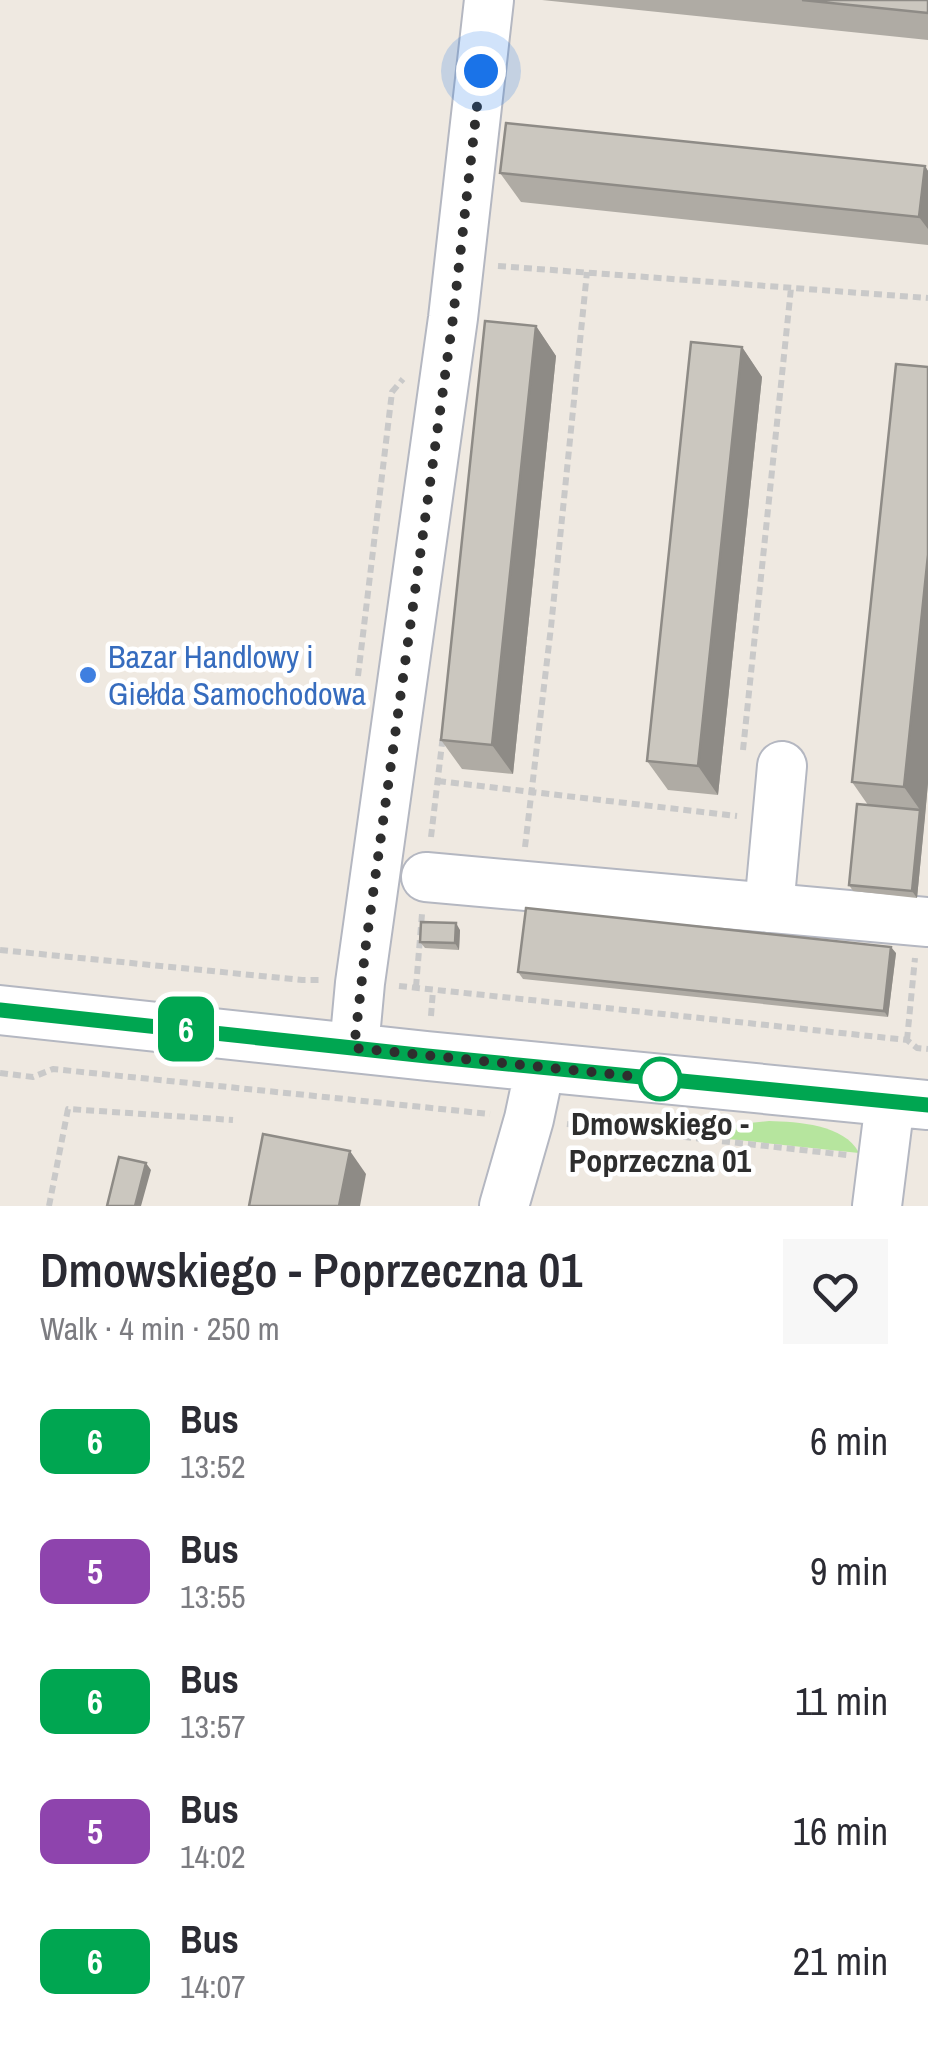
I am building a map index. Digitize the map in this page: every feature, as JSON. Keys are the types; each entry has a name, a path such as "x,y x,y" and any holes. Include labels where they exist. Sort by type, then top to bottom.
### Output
{"street":[{"path":"354,1048 453,318 489,0"},
{"path":"762,766 769,908"},
{"path":"426,877 928,922"},
{"path":"0,1010 909,1104 880,1183"},
{"path":"504,1206 540,1066"}],"path":[{"path":"492,266 928,298"},
{"path":"520,886 552,627 587,272"},
{"path":"762,766 791,288"},
{"path":"438,781 737,816"},
{"path":"736,834 739,799"},
{"path":"0,950 907,1040 917,1048 928,1049"},
{"path":"0,1073 33,1077 53,1069 529,1119 880,1183"},
{"path":"49,1206 68,1109 233,1120"}],"green space":[{"path":"769,1121 832,1130 852,1143 859,1153 728,1139 730,1125"}],"building":[{"path":"802,0 928,0 928,13"},
{"path":"506,123 925,166 919,217 500,173"},
{"path":"485,321 536,326 492,745 441,740"},
{"path":"691,342 742,347 698,766 647,761"},
{"path":"896,364 928,367 928,555 904,787 852,782"},
{"path":"857,804 920,810 912,891 849,885"},
{"path":"526,908 891,947 884,1011 518,972"},
{"path":"421,922 456,923 455,943 420,942"},
{"path":"263,1134 350,1151 339,1206 249,1206"},
{"path":"119,1157 146,1163 135,1206 107,1206"}],"bus line":[{"name":"6","path":"0,1010 928,1105"}],"place":[{"name":"Bazar Handlowy i Giełda Samochodowa","path":"88,675"},
{"name":"Dmowskiego - Poprzeczna 01","path":"660,1079"}],"route":[{"path":"481,71 453,318 354,1048 660,1079"}]}
